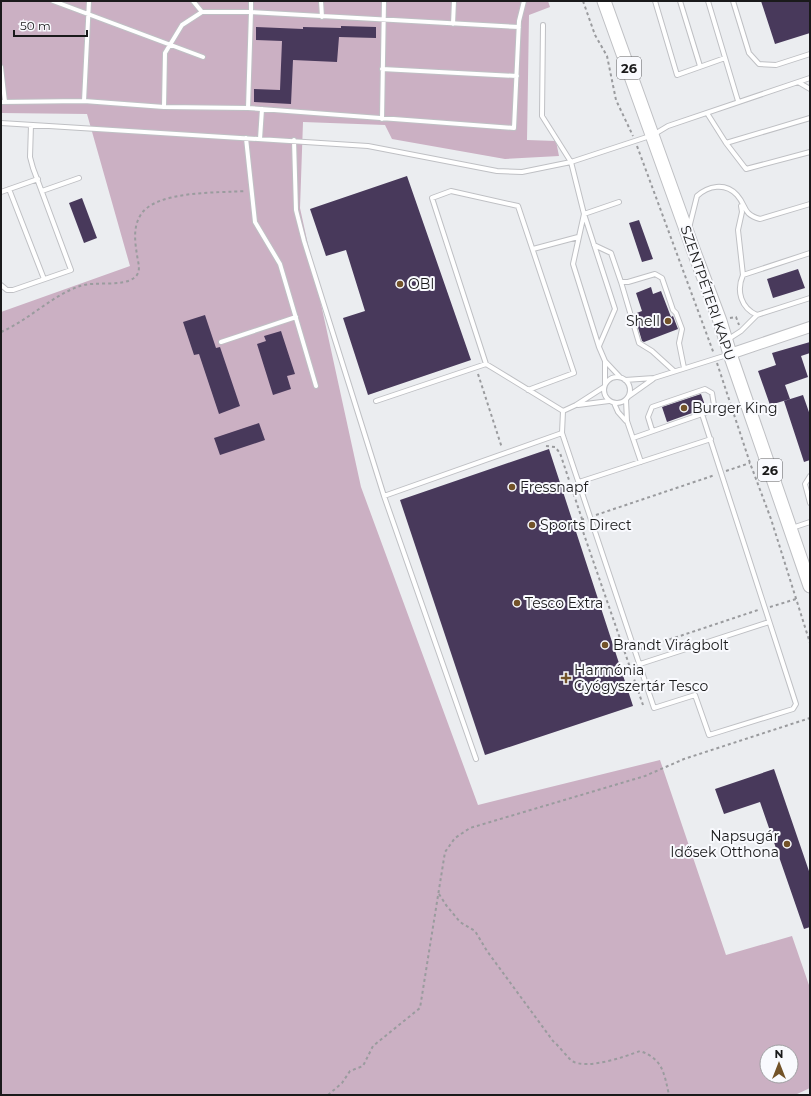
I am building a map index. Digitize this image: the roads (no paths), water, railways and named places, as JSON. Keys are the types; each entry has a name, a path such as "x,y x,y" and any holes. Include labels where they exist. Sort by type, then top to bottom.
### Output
{"main road":[{"name":"SZENTPÉTERI KAPU","path":"604,1 727,340 730,354 810,586"}],"street":[{"path":"730,354 810,327"}],"lane":[{"path":"53,1 203,57"},
{"path":"84,100 89,1"},
{"path":"193,1 202,12"},
{"path":"248,108 251,1"},
{"path":"321,1 322,17"},
{"path":"382,119 384,1"},
{"path":"453,24 454,1"},
{"path":"1,68 3,102 84,100 164,106 248,108 514,128 519,27 524,1"},
{"path":"655,1 677,75 726,58"},
{"path":"680,1 700,66"},
{"path":"708,1 738,101"},
{"path":"733,1 749,53 759,64 776,65 810,54"},
{"path":"164,106 165,53 169,44 182,25 202,12 251,12 519,27"},
{"path":"543,25 542,116 571,162 584,214 615,309 599,347"},
{"path":"382,69 517,76"},
{"path":"1,123 294,140 368,146 497,171 522,172 571,162 635,142 653,135 668,126 738,101 810,78"},
{"path":"798,82 810,89"},
{"path":"260,139 262,109"},
{"path":"707,113 726,143 746,169 810,152"},
{"path":"726,143 810,118"},
{"path":"1,285 7,290 13,290 71,270 30,157 31,124"},
{"path":"246,138 255,222 280,264 316,386"},
{"path":"294,140 296,210 300,225 384,496 476,759"},
{"path":"42,191 79,178"},
{"path":"1,192 38,179"},
{"path":"687,233 697,196 702,191 718,186 736,194 745,211 753,217 760,219 810,204"},
{"path":"9,189 44,279"},
{"path":"528,390 574,373 518,206 450,191 432,198 486,364 528,390 563,411"},
{"path":"741,201 742,212 738,230 743,275 740,282 740,296 748,309 757,315"},
{"path":"584,214 619,202"},
{"path":"584,214 573,264 599,347 605,361 620,377 625,380 629,386 627,398 627,421 641,462"},
{"path":"533,249 578,236"},
{"path":"594,245 611,253 639,343 652,351 674,371"},
{"path":"743,275 810,253"},
{"path":"621,282 628,282 655,274 662,278 673,310 676,313 682,329 679,343 684,368"},
{"path":"727,340 741,331 757,315 810,298"},
{"path":"221,342 296,317"},
{"path":"625,380 654,378 730,354"},
{"path":"605,361 604,395 609,401 614,403 622,402 654,378"},
{"path":"376,401 486,364"},
{"path":"563,411 576,405 604,386 612,377 620,377"},
{"path":"633,438 652,430 710,411 714,405 712,393 705,389 652,408 648,417 652,430"},
{"path":"576,405 609,401"},
{"path":"614,403 618,412 627,421"},
{"path":"563,411 562,433 654,708 695,695 707,733 712,735 796,707 702,414"},
{"path":"384,496 562,433"},
{"path":"579,482 711,439"},
{"path":"810,476 805,484 810,502"},
{"path":"790,529 810,522"},
{"path":"640,664 769,622"}],"place":[{"name":"OBI","path":"400,284"},
{"name":"Shell","path":"668,321"},
{"name":"Burger King","path":"684,408"},
{"name":"Fressnapf","path":"512,487"},
{"name":"Sports Direct","path":"532,525"},
{"name":"Tesco Extra","path":"517,603"},
{"name":"Brandt Virágbolt","path":"605,645"},
{"name":"Harmónia Gyógyszertár Tesco","path":"566,678"},
{"name":"Napsugár Idősek Otthona","path":"787,844"}]}
